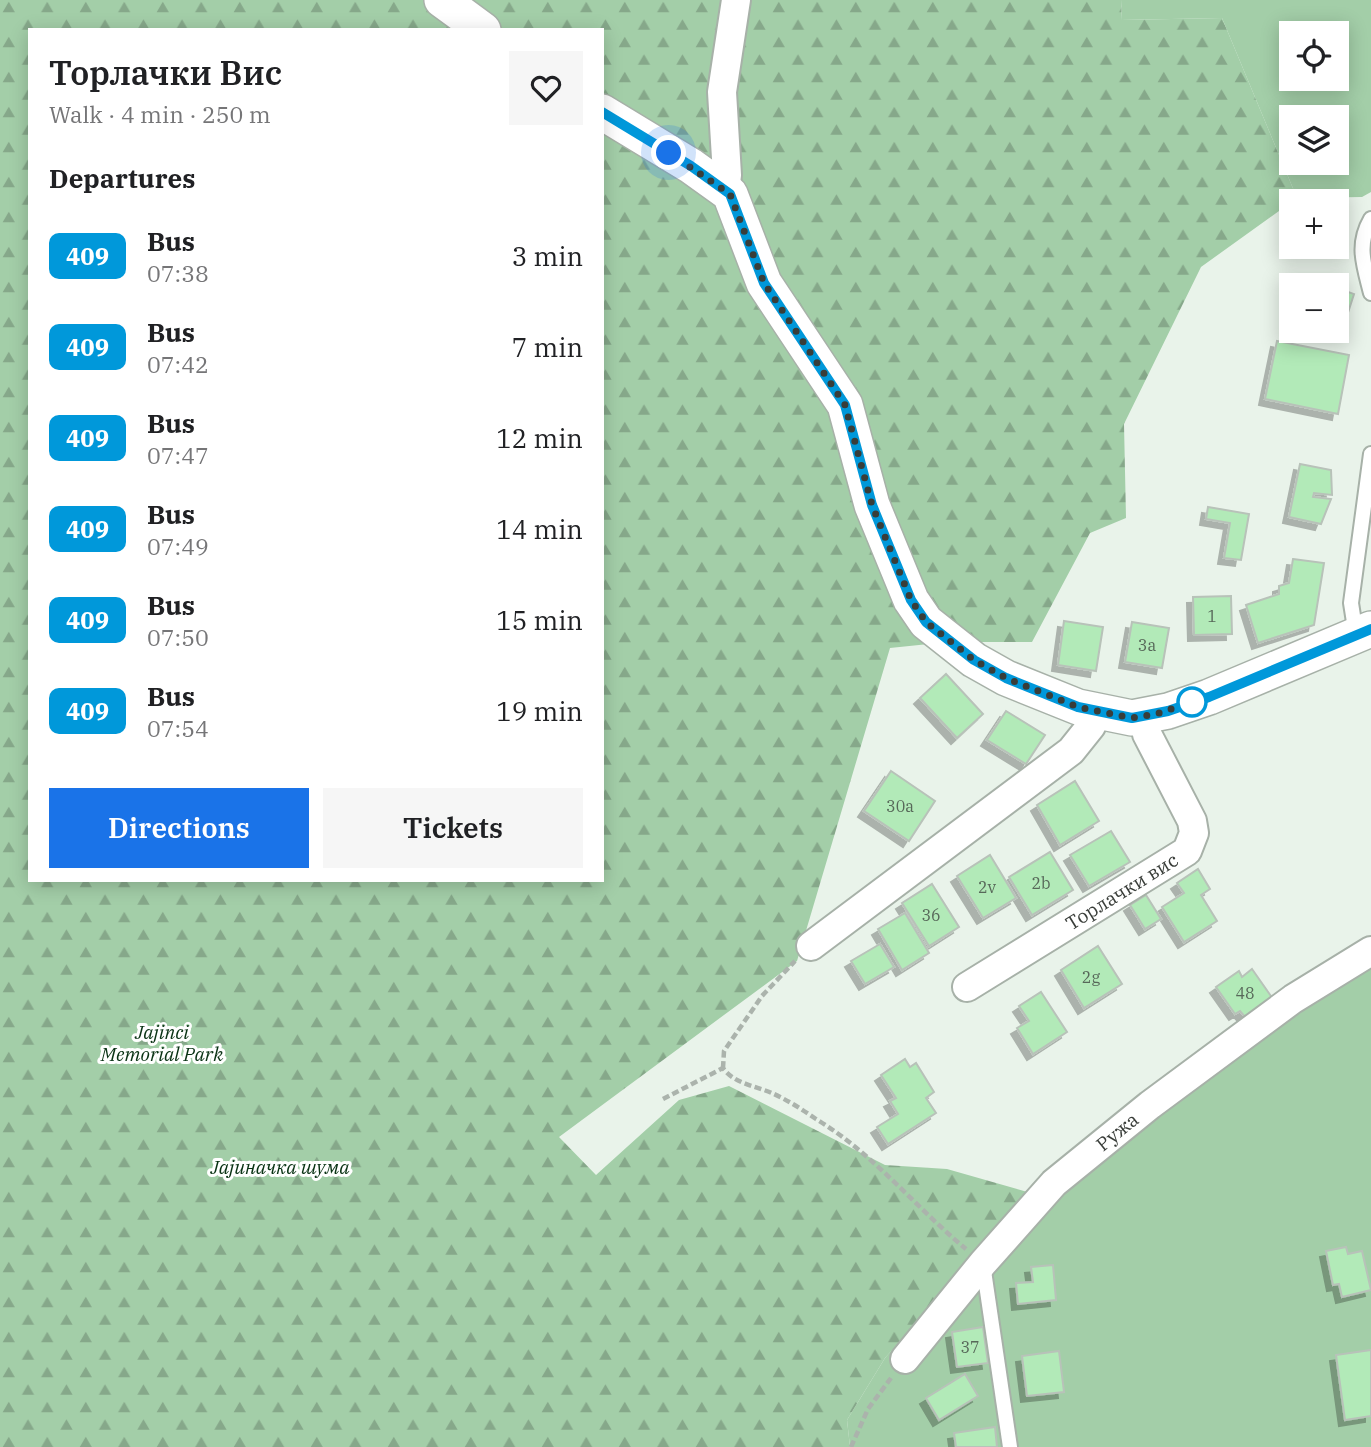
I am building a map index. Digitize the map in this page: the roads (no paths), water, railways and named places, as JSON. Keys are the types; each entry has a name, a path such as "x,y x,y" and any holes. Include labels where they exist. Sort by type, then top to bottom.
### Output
{"street":[{"path":"442,0 480,28"},
{"path":"725,190 727,175 722,92 736,0"},
{"path":"604,113 725,190 734,203 764,283 845,405 872,505 911,600 926,622 974,660 1006,678 1097,713 1144,716 1209,697 1364,632"},
{"path":"811,946 1071,751 1097,713"},
{"name":"Торлачки вис","path":"967,987 1187,851 1194,833 1192,821 1147,734 1144,716"},
{"name":"Ружа","path":"905,1359 983,1263 1054,1183 1293,999 1371,951"}],"lane":[{"path":"1371,219 1364,232 1360,253 1371,293"},
{"path":"1364,632 1351,603 1371,454"},
{"path":"983,1263 1010,1447"}],"park label":[{"name":"Jajinci Memorial Park","path":"162,1043"},
{"name":"Јајиначка шума","path":"280,1167"}]}
